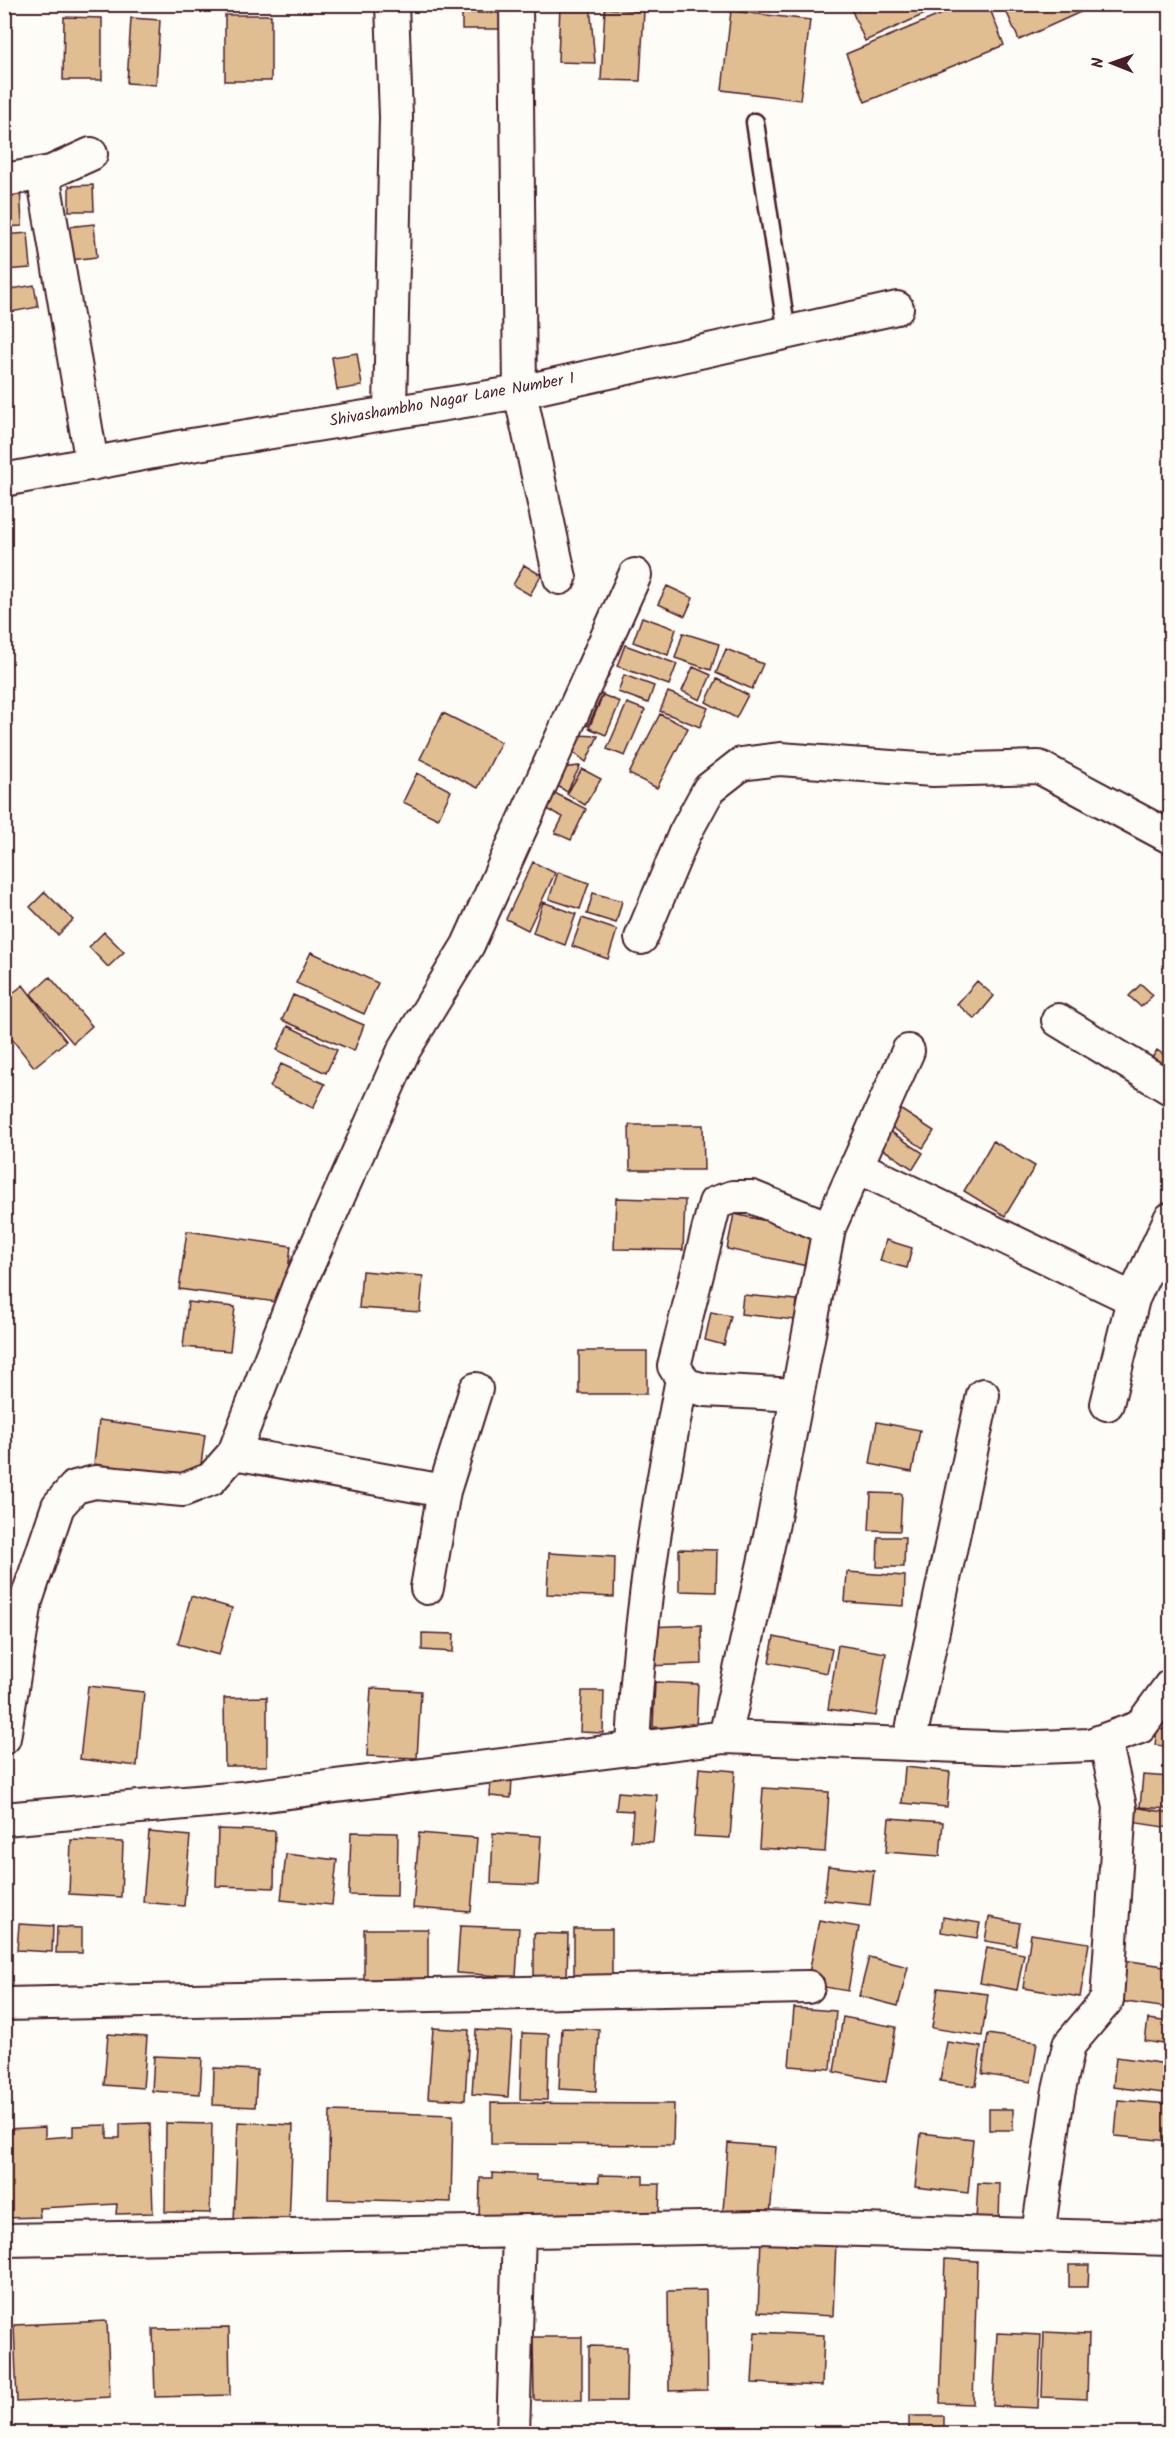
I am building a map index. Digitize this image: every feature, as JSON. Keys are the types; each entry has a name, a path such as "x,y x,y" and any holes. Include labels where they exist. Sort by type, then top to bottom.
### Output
{"street":[{"path":"390,411 396,117 392,4"},
{"path":"516,4 520,392 560,578"},
{"path":"4,180 43,174 91,154"},
{"path":"43,174 92,464"},
{"name":"Shivashambho Nagar Lane Number 1","path":"4,480 390,411 520,392 897,308"},
{"path":"4,1738 26,1601 58,1506 75,1487 95,1482 183,1490 211,1479 234,1453 299,1285 404,1050 468,945 635,575"},
{"path":"641,938 685,833 709,789 741,764 780,759 933,770 1039,767 1170,837"},
{"path":"1058,1020 1170,1088"},
{"path":"725,1737 773,1523 829,1228 908,1051"},
{"path":"856,1166 1133,1299"},
{"path":"798,1395 705,1390 686,1384 674,1366 715,1203 733,1197 752,1197 829,1228"},
{"path":"1107,1404 1133,1299 1170,1219"},
{"path":"633,1749 637,1662 657,1508 682,1379"},
{"path":"427,1588 444,1491 476,1389"},
{"path":"909,1744 983,1395"},
{"path":"234,1453 444,1491"},
{"path":"4,1819 241,1798 725,1737 1014,1748 1090,1745 1140,1727 1170,1686"},
{"path":"1038,2234 1058,2095 1069,2045 1107,2000 1120,1807 1104,1740"},
{"path":"4,2004 808,1987"},
{"path":"4,2240 759,2227 1170,2239"},
{"path":"513,2433 519,2231"}],"lane":[{"path":"756,122 787,333"}],"building":[{"path":"560,4 590,4 595,63 558,62"},
{"path":"849,4 947,4 865,41"},
{"path":"966,4 988,4 1004,45 865,102 846,54"},
{"path":"1003,4 1098,4 1019,40"},
{"path":"605,8 644,11 640,81 601,80"},
{"path":"731,11 810,20 800,100 722,90"},
{"path":"462,13 504,13 505,29 462,29"},
{"path":"225,15 271,15 271,81 225,81"},
{"path":"64,17 102,18 102,80 63,80"},
{"path":"131,18 160,20 156,85 127,83"},
{"path":"20,185 22,226 4,227 4,186"},
{"path":"93,185 94,211 69,211 69,186"},
{"path":"94,224 97,257 70,260 67,227"},
{"path":"28,233 31,268 4,270 4,235"},
{"path":"34,285 38,307 11,312 6,290"},
{"path":"357,353 362,386 337,390 332,357"},
{"path":"524,565 541,575 530,595 513,585"},
{"path":"667,586 693,598 685,616 658,604"},
{"path":"642,617 676,629 668,655 633,642"},
{"path":"683,633 719,644 711,670 675,658"},
{"path":"625,645 677,664 669,685 617,666"},
{"path":"726,649 763,664 752,689 716,673"},
{"path":"693,667 711,675 700,700 682,691"},
{"path":"624,675 654,686 648,703 618,692"},
{"path":"717,679 748,695 736,718 706,702"},
{"path":"668,692 708,708 700,727 660,711"},
{"path":"603,694 588,726 578,720 588,697"},
{"path":"603,695 620,702 606,735 589,728"},
{"path":"627,703 645,710 625,756 607,749"},
{"path":"443,713 501,742 478,788 420,759"},
{"path":"660,714 688,728 657,788 629,774"},
{"path":"576,735 598,736 586,762 572,751"},
{"path":"580,766 567,792 553,783 561,768"},
{"path":"582,769 601,779 585,805 567,794"},
{"path":"417,773 451,791 438,819 403,802"},
{"path":"547,789 586,809 571,840 555,833 563,817 539,805"},
{"path":"533,862 555,873 528,930 506,919"},
{"path":"558,872 589,883 580,909 549,899"},
{"path":"45,892 73,920 58,935 30,907"},
{"path":"593,893 622,901 616,923 587,914"},
{"path":"543,902 576,914 565,945 533,933"},
{"path":"582,918 617,930 608,959 572,946"},
{"path":"104,932 124,952 108,967 89,947"},
{"path":"311,952 378,983 364,1014 296,983"},
{"path":"50,977 92,1026 73,1043 31,994"},
{"path":"977,981 994,996 975,1019 957,1004"},
{"path":"1141,984 1153,995 1141,1007 1129,996"},
{"path":"23,985 66,1041 34,1067 4,1029 4,1000"},
{"path":"293,995 364,1025 354,1051 282,1020"},
{"path":"288,1026 337,1050 326,1073 277,1050"},
{"path":"1157,1050 1170,1059 1170,1074 1150,1061"},
{"path":"281,1064 325,1084 313,1108 270,1087"},
{"path":"892,1104 934,1131 923,1148 881,1120"},
{"path":"629,1125 703,1125 704,1170 630,1170"},
{"path":"885,1128 923,1153 913,1169 875,1144"},
{"path":"993,1141 1035,1166 1005,1216 964,1191"},
{"path":"616,1198 685,1200 683,1250 614,1249"},
{"path":"734,1214 814,1231 807,1266 727,1249"},
{"path":"187,1231 291,1246 284,1303 179,1289"},
{"path":"886,1240 912,1248 907,1268 880,1261"},
{"path":"362,1271 423,1276 420,1312 359,1308"},
{"path":"743,1295 797,1300 795,1320 741,1314"},
{"path":"188,1302 235,1307 230,1351 183,1347"},
{"path":"711,1312 731,1316 724,1345 705,1340"},
{"path":"579,1351 647,1351 647,1394 579,1394"},
{"path":"99,1420 205,1435 199,1479 94,1464"},
{"path":"877,1422 920,1430 912,1472 870,1464"},
{"path":"871,1493 902,1494 900,1531 869,1530"},
{"path":"878,1537 905,1537 904,1567 877,1567"},
{"path":"679,1549 717,1550 716,1592 679,1591"},
{"path":"549,1553 615,1557 614,1597 547,1594"},
{"path":"847,1572 905,1576 904,1606 845,1602"},
{"path":"191,1596 232,1608 219,1655 178,1644"},
{"path":"701,1625 702,1664 646,1666 645,1627"},
{"path":"422,1633 454,1634 453,1652 422,1650"},
{"path":"774,1637 832,1649 827,1673 769,1662"},
{"path":"838,1645 886,1653 876,1716 828,1709"},
{"path":"655,1682 698,1684 696,1729 653,1727"},
{"path":"88,1686 144,1692 137,1766 80,1759"},
{"path":"371,1688 421,1691 417,1758 367,1756"},
{"path":"582,1691 604,1691 603,1733 580,1732"},
{"path":"267,1697 267,1766 225,1766 224,1698"},
{"path":"1157,1729 1170,1730 1170,1747 1155,1745"},
{"path":"905,1767 950,1772 947,1807 902,1803"},
{"path":"699,1768 735,1771 730,1838 694,1836"},
{"path":"491,1775 512,1776 511,1798 490,1796"},
{"path":"1143,1775 1170,1777 1170,1809 1140,1807"},
{"path":"763,1788 829,1792 825,1852 759,1848"},
{"path":"618,1792 657,1795 653,1842 631,1841 633,1811 616,1810"},
{"path":"1134,1807 1170,1813 1170,1828 1131,1822"},
{"path":"889,1818 943,1822 940,1856 886,1852"},
{"path":"218,1829 275,1831 274,1888 216,1886"},
{"path":"149,1832 190,1836 184,1906 143,1902"},
{"path":"351,1832 398,1833 397,1896 349,1895"},
{"path":"419,1833 477,1838 471,1912 413,1908"},
{"path":"493,1833 541,1836 538,1885 491,1883"},
{"path":"71,1840 123,1842 121,1897 69,1894"},
{"path":"286,1854 337,1860 332,1905 281,1900"},
{"path":"828,1866 874,1871 870,1905 824,1900"},
{"path":"943,1917 980,1923 977,1938 941,1932"},
{"path":"989,1917 1020,1923 1016,1946 985,1941"},
{"path":"819,1920 859,1927 848,1991 807,1984"},
{"path":"19,1924 53,1926 52,1952 17,1950"},
{"path":"460,1926 519,1928 516,1977 457,1973"},
{"path":"57,1927 82,1928 82,1953 56,1953"},
{"path":"364,1929 428,1929 428,1983 364,1982"},
{"path":"574,1929 612,1929 612,1984 574,1984"},
{"path":"534,1933 568,1934 567,1980 534,1980"},
{"path":"1031,1934 1089,1943 1080,1997 1023,1988"},
{"path":"987,1947 1024,1954 1017,1990 980,1983"},
{"path":"869,1957 908,1967 898,2006 859,1996"},
{"path":"1117,1959 1170,1967 1168,2008 1112,2000"},
{"path":"938,1988 988,1994 982,2036 932,2028"},
{"path":"794,2008 836,2011 831,2069 789,2066"},
{"path":"843,2017 896,2027 886,2082 834,2072"},
{"path":"1148,2019 1170,2022 1170,2045 1145,2041"},
{"path":"433,2028 469,2030 465,2100 428,2098"},
{"path":"562,2028 599,2029 596,2091 559,2089"},
{"path":"476,2030 512,2032 508,2097 472,2094"},
{"path":"522,2033 549,2034 547,2100 520,2099"},
{"path":"108,2034 147,2037 143,2088 104,2085"},
{"path":"988,2034 1037,2042 1031,2082 982,2074"},
{"path":"947,2042 981,2047 976,2086 940,2081"},
{"path":"154,2056 202,2058 200,2094 152,2091"},
{"path":"1116,2057 1167,2064 1164,2093 1113,2087"},
{"path":"214,2068 257,2070 255,2107 213,2105"},
{"path":"1118,2100 1170,2104 1170,2141 1115,2136"},
{"path":"491,2103 674,2104 673,2145 491,2144"},
{"path":"989,2109 1013,2109 1013,2130 989,2130"},
{"path":"330,2111 453,2115 451,2202 328,2199"},
{"path":"238,2122 293,2125 289,2225 234,2222"},
{"path":"150,2123 153,2213 116,2214 117,2204 39,2208 40,2217 4,2218 4,2176 8,2177 7,2129 45,2127 45,2138 73,2136 73,2126 107,2125 107,2138 120,2138 120,2124"},
{"path":"166,2123 212,2124 210,2213 165,2212"},
{"path":"921,2133 973,2139 968,2193 915,2187"},
{"path":"728,2143 776,2147 770,2215 723,2211"},
{"path":"492,2173 536,2175 536,2180 599,2182 599,2175 643,2176 643,2184 660,2184 659,2222 584,2214 568,2214 568,2220 479,2218 480,2178 492,2178"},
{"path":"978,2183 1000,2184 999,2222 976,2221"},
{"path":"761,2238 836,2242 833,2316 758,2312"},
{"path":"945,2259 977,2261 973,2404 940,2403"},
{"path":"1069,2265 1089,2265 1088,2287 1069,2287"},
{"path":"706,2290 707,2390 669,2391 668,2291"},
{"path":"107,2321 110,2397 17,2402 14,2325"},
{"path":"229,2328 230,2395 155,2397 153,2329"},
{"path":"755,2332 824,2335 822,2386 752,2383"},
{"path":"1044,2332 1089,2334 1087,2399 1042,2397"},
{"path":"997,2333 1041,2335 1038,2408 993,2406"},
{"path":"533,2337 582,2337 582,2400 534,2400"},
{"path":"589,2346 627,2347 626,2401 589,2401"},
{"path":"909,2416 944,2416 944,2434 909,2434"}]}
